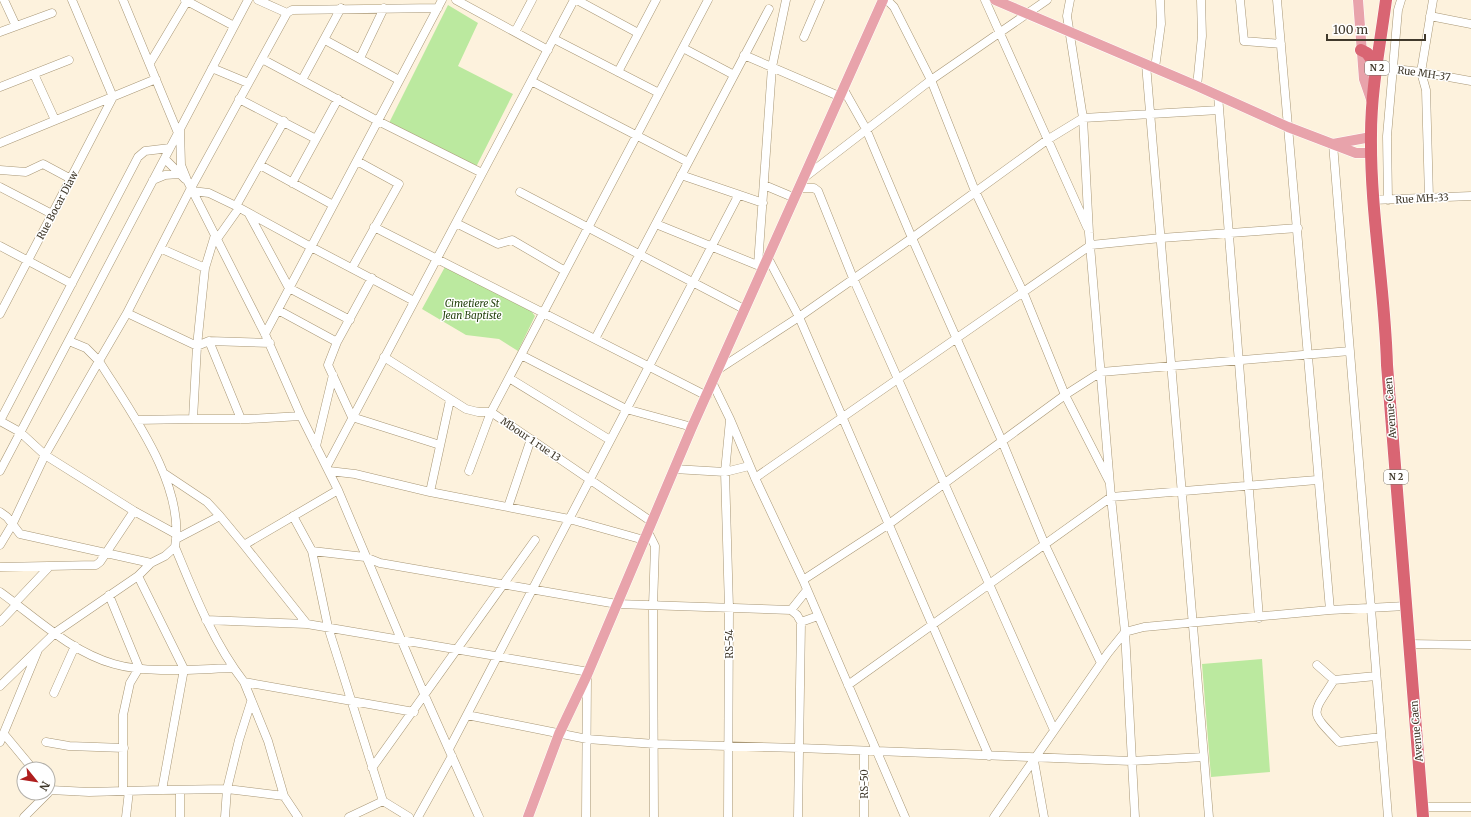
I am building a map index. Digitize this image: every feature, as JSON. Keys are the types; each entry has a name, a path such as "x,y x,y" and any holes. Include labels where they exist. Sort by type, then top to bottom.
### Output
{"highway":[{"name":"Avenue Caen","path":"1386,0 1373,104 1371,137 1373,200 1386,338 1423,812"},
{"path":"1360,50 1367,53 1377,67"}],"main road":[{"path":"528,817 559,734 588,673 692,427 712,382 720,369 761,266 768,258 843,94 883,0"},
{"path":"995,0 1218,95 1288,127 1359,154 1371,153"},
{"path":"1358,0 1360,50 1364,79 1373,104"},
{"path":"1333,144 1371,137"}],"street":[{"path":"4,0 16,26"},
{"path":"72,0 113,97"},
{"path":"150,63 186,0 234,26"},
{"path":"0,471 248,0"},
{"path":"258,0 287,13"},
{"path":"456,0 548,50"},
{"path":"516,32 532,0"},
{"path":"328,469 352,417 531,81 576,0 638,33"},
{"path":"618,72 656,0"},
{"path":"469,471 491,412 708,0"},
{"path":"656,224 761,266 763,203 772,67 786,0"},
{"path":"804,37 820,0"},
{"path":"887,0 894,7 931,80 975,191 1024,294 1066,395 1111,485"},
{"path":"985,0 998,33 1090,233"},
{"path":"805,177 931,80 1028,14 1046,0"},
{"path":"1070,0 1067,16 1083,118 1090,233 1111,497 1126,632 1131,761 1136,817"},
{"path":"1160,0 1161,24 1151,66 1150,113 1209,817"},
{"path":"1197,86 1202,36 1201,0"},
{"path":"1244,0 1237,1 1244,41 1281,44"},
{"path":"1277,0 1298,228 1317,480 1330,610"},
{"path":"1388,200 1387,136 1398,10 1401,0"},
{"path":"1429,198 1426,90 1421,72 1433,0"},
{"path":"125,1 179,132 181,165 190,186 270,343 301,416 338,490 365,557 479,817"},
{"path":"0,545 12,525 46,455 127,313 162,248 190,186 287,13 292,10 384,8 440,4"},
{"path":"265,334 440,4"},
{"path":"302,80 341,8"},
{"path":"360,58 384,8"},
{"path":"595,339 768,9"},
{"path":"0,32 52,13"},
{"path":"1430,16 1471,24"},
{"path":"554,39 659,93"},
{"path":"325,40 399,80"},
{"path":"683,48 734,75"},
{"path":"744,55 843,94 866,129 912,238 1002,441 1045,545 1101,663"},
{"path":"262,59 378,121 482,173"},
{"path":"0,88 69,60"},
{"name":"Rue MH-37","path":"1377,67 1421,72 1471,81"},
{"path":"212,68 248,83"},
{"path":"34,74 55,120"},
{"path":"0,143 156,79"},
{"path":"531,81 688,162"},
{"path":"1218,95 1260,618"},
{"name":"Rue Bocar Diaw","path":"0,314 113,97"},
{"path":"239,99 284,121 316,139"},
{"path":"292,183 338,99"},
{"path":"720,369 799,317 912,238 1047,140 1083,118 1219,110"},
{"path":"193,419 197,346 205,268 216,237 237,207 284,121"},
{"path":"1333,144 1388,817"},
{"path":"176,540 134,511 46,455 20,432 0,421 138,157 145,151 168,153 181,165"},
{"path":"168,153 179,174 190,186 209,193 237,207 311,248 372,278 414,301"},
{"path":"352,268 399,184 357,161"},
{"path":"0,170 26,172 43,164 71,178"},
{"path":"260,165 333,205"},
{"path":"154,180 165,175 179,174"},
{"path":"681,176 763,203"},
{"path":"764,185 795,198"},
{"path":"0,187 52,214"},
{"path":"800,188 814,188 818,191 853,278 1054,730"},
{"path":"520,192 744,309"},
{"path":"418,817 497,656 738,196"},
{"name":"Rue MH-33","path":"1373,200 1471,196"},
{"path":"248,213 289,288 350,320"},
{"path":"456,223 498,244 512,240 565,271"},
{"path":"374,228 707,396"},
{"path":"754,478 957,338 1024,294 1091,245 1161,238 1298,228"},
{"path":"0,246 72,284"},
{"path":"162,248 205,268"},
{"path":"768,258 799,317 890,524 989,756"},
{"path":"372,278 337,342 328,363 352,417 440,445"},
{"path":"278,310 337,342"},
{"path":"127,313 197,346 209,341 270,343"},
{"path":"69,341 86,348 99,361 136,420 165,474 171,491 176,540 206,620 233,668 244,682 268,741 284,796 298,817"},
{"path":"209,341 241,419"},
{"path":"803,580 890,524 1002,441 1101,372 1350,351"},
{"path":"521,355 626,409 692,427"},
{"name":"Mbour 1 rue 13","path":"384,357 466,409 478,412 491,412 652,522"},
{"path":"316,446 333,375"},
{"path":"509,378 610,440"},
{"path":"712,382 730,419 754,478 803,580 905,817"},
{"path":"430,492 450,400"},
{"path":"136,420 241,419 301,416"},
{"name":"RS-54","path":"728,817 729,608 725,472 730,419"},
{"path":"508,507 531,439"},
{"path":"674,469 725,472 749,466"},
{"path":"328,469 375,478 430,492 569,519 646,536 655,546 653,606 654,817"},
{"path":"165,474 207,502 244,545 307,624"},
{"path":"848,685 1111,497 1317,480"},
{"path":"244,545 338,490"},
{"path":"0,567 96,565 107,552 134,511"},
{"path":"0,512 7,517 20,534 107,552 151,563"},
{"path":"0,686 56,632 138,576 151,563 165,556 176,540 220,516"},
{"path":"293,516 312,551 328,627 383,801 409,817"},
{"path":"372,768 414,712 536,540"},
{"path":"312,551 365,557 380,563 533,588 617,604 791,610 797,615 801,622 798,817"},
{"path":"0,622 49,567"},
{"path":"138,576 184,669 162,790"},
{"path":"791,610 807,590"},
{"path":"0,592 75,646 114,664 139,668 233,668"},
{"path":"109,595 139,668"},
{"path":"994,817 1116,641 1126,632 1144,627 1260,618 1330,610 1406,606"},
{"path":"801,622 818,616"},
{"path":"206,620 307,624 458,649 588,673 586,817"},
{"path":"1409,644 1471,645"},
{"path":"0,742 40,646"},
{"path":"54,692 75,646"},
{"path":"1317,665 1334,680 1376,676"},
{"path":"126,817 124,748 122,733 123,715 130,682 139,668"},
{"path":"1334,680 1316,708 1317,719 1339,742 1381,737"},
{"path":"244,682 414,712"},
{"path":"225,817 227,789 239,740 251,702"},
{"path":"467,715 587,739 654,744 799,748 1035,759 1131,761 1204,757"},
{"path":"4,734 26,761"},
{"path":"46,742 69,746 124,748"},
{"name":"RS-50","path":"864,751 864,817"},
{"path":"1035,759 1044,817"},
{"path":"56,791 227,789 284,796"},
{"path":"180,790 180,817"},
{"path":"24,817 39,801"},
{"path":"349,817 383,801"},
{"path":"1423,812 1471,807"}],"green space":[{"path":"448,5 478,23 458,66 513,94 476,167 389,123"},
{"name":"Cimetiere St Jean Baptiste","path":"446,265 531,311 535,316 518,351 499,339 466,335 422,309"},
{"path":"1262,659 1270,772 1211,777 1202,664"}]}
